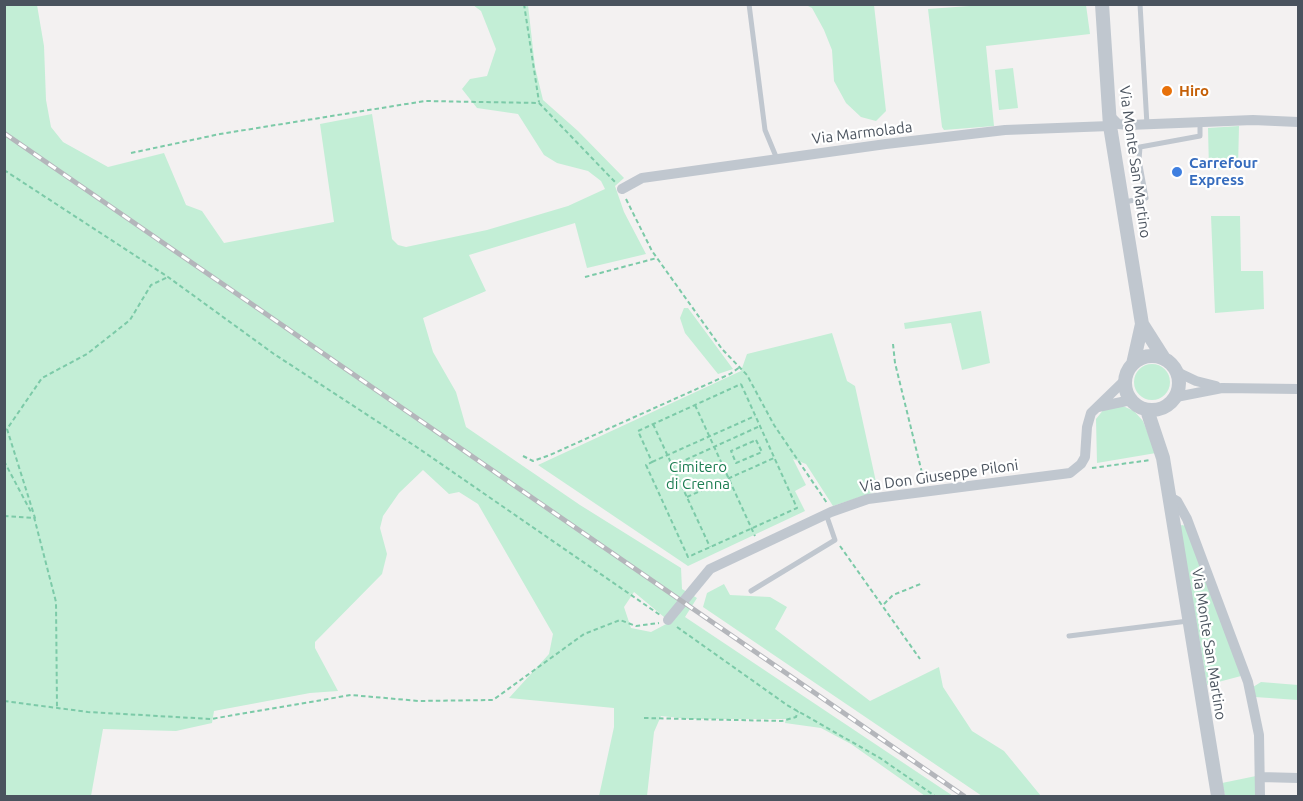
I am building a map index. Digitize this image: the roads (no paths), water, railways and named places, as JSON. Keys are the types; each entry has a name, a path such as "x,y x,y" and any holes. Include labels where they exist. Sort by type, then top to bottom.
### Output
{"street":[{"name":"Via Monte San Martino","path":"1102,4 1111,127 1142,324 1133,363"},
{"path":"1111,127 1119,124 1299,122"},
{"path":"1111,127 1129,125"},
{"name":"Via Marmolada","path":"622,189 642,178 1005,130 1111,127"},
{"name":"Via Monte San Martino","path":"1142,324 1163,357"},
{"path":"1095,408 1125,380 1133,363 1147,356 1163,357 1178,372 1196,381 1222,388 1299,389"},
{"path":"1171,401 1179,389 1178,372"},
{"path":"1125,380 1131,400 1147,410 1171,401 1222,388"},
{"path":"1095,408 1131,400"},
{"name":"Via Monte San Martino","path":"1163,458 1162,422 1171,401"},
{"name":"Via Don Giuseppe Piloni","path":"668,620 700,578 710,569 829,513 868,499 1070,473 1081,465 1087,450 1089,420 1095,408"},
{"name":"Via Monte San Martino","path":"1147,410 1163,458 1170,496 1188,621 1218,796"},
{"name":"Via Monte San Martino","path":"1170,496 1177,501 1187,519 1248,682 1259,735 1260,796"},
{"path":"1260,777 1299,778"}],"lane":[{"path":"749,4 765,130 777,159"},
{"path":"1140,4 1147,125"},
{"path":"1122,202 1146,198 1139,160 1140,147 1200,136 1200,123"},
{"path":"751,591 835,540 829,513"},
{"path":"1069,636 1188,621"}],"railway":[{"path":"4,133 964,796"}],"place":[{"name":"Hiro","path":"1167,91"},
{"name":"Carrefour Express","path":"1177,172"}],"park label":[{"name":"Cimitero di Crenna","path":"698,476"}]}
